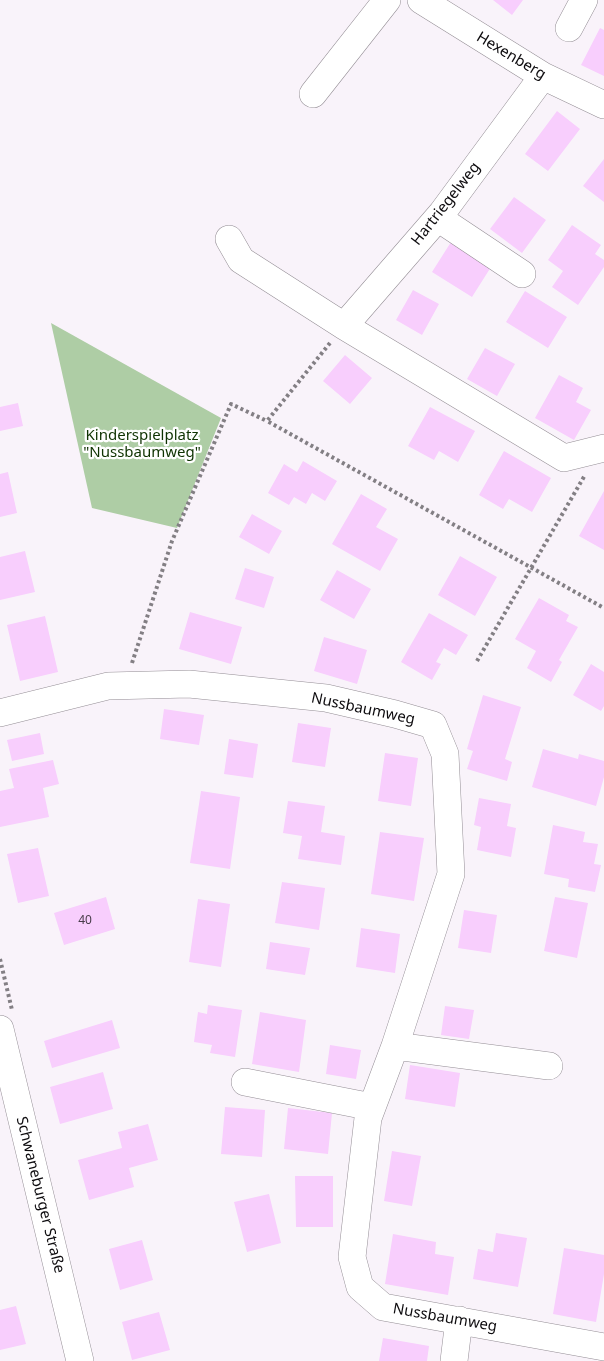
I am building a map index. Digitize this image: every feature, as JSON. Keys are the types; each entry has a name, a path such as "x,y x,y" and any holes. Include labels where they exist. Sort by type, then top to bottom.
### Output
{"street":[{"path":"313,94 387,0"},
{"name":"Hexenberg","path":"421,0 543,76 604,105"},
{"path":"569,28 584,0"},
{"name":"Hartriegelweg","path":"344,326 438,218 543,76"},
{"path":"438,218 522,274"},
{"path":"230,239 241,260 344,326 564,458 602,448"},
{"name":"Nussbaumweg","path":"0,713 108,687 189,684 326,699 434,725 446,754 451,874 395,1046 368,1118 352,1257 360,1287 383,1306 604,1347"},
{"name":"Schwaneburger Straße","path":"0,1029 80,1361"},
{"path":"395,1046 549,1066"},
{"path":"245,1083 372,1107"},
{"path":"454,1361 459,1320"}],"path":[{"path":"267,421 344,326"},
{"path":"125,686 172,541 231,404 267,421 604,608"},
{"path":"477,661 602,448"}],"green space":[{"name":"Kinderspielplatz \"Nussbaumweg\"","path":"51,323 221,418 177,528 92,508"}],"building":[{"path":"493,0 523,0 512,15"},
{"path":"600,28 604,30 604,76 581,65"},
{"path":"557,111 580,129 548,171 525,154"},
{"path":"604,159 604,202 583,186"},
{"path":"514,197 546,220 522,253 490,229"},
{"path":"572,225 601,245 595,254 604,260 604,267 578,305 552,287 563,271 548,260"},
{"path":"451,242 491,267 472,297 432,272"},
{"path":"413,290 439,304 422,335 396,320"},
{"path":"525,291 567,317 548,348 506,322"},
{"path":"485,348 515,364 497,396 467,379"},
{"path":"345,355 372,378 350,404 323,381"},
{"path":"559,375 583,388 576,402 591,410 574,440 535,418"},
{"path":"18,403 23,426 0,431 0,407"},
{"path":"430,407 475,431 458,462 439,451 434,460 408,446"},
{"path":"504,451 551,478 532,512 509,499 503,509 479,495"},
{"path":"303,461 337,481 325,501 312,493 306,504 294,497 289,505 268,493 284,464 297,472"},
{"path":"8,472 17,513 0,517 0,474"},
{"path":"604,491 604,550 579,536"},
{"path":"361,494 387,509 376,527 398,539 380,571 332,544"},
{"path":"252,514 282,531 269,554 239,537"},
{"path":"25,551 35,592 0,600 0,557"},
{"path":"460,556 497,577 475,616 438,595"},
{"path":"245,568 274,577 264,608 235,599"},
{"path":"337,570 371,589 354,619 320,600"},
{"path":"539,598 569,615 566,621 578,627 559,660 562,662 551,682 527,668 536,651 515,639"},
{"path":"190,612 242,627 231,664 179,649"},
{"path":"429,613 468,635 456,655 444,648 436,662 441,664 432,680 401,662"},
{"path":"45,616 58,672 20,681 7,625"},
{"path":"324,637 367,650 357,684 314,671"},
{"path":"591,664 604,672 604,706 601,711 573,695"},
{"path":"483,695 521,707 505,759 512,762 507,781 467,769 473,751 467,749"},
{"path":"164,709 204,715 199,745 160,739"},
{"path":"298,723 331,728 325,767 292,762"},
{"path":"40,733 44,754 12,761 7,740"},
{"path":"229,739 258,744 253,778 224,774"},
{"path":"543,749 578,759 579,754 604,761 604,777 596,806 532,787"},
{"path":"385,753 418,758 411,806 378,801"},
{"path":"53,760 59,784 43,788 49,817 0,827 0,791 14,788 9,769"},
{"path":"201,791 240,797 230,869 190,863"},
{"path":"479,798 511,804 507,826 516,828 511,857 477,850 481,827 474,825"},
{"path":"288,801 325,806 321,832 345,836 341,865 298,859 302,836 283,833"},
{"path":"553,825 585,832 583,842 598,844 594,864 601,865 595,892 568,887 569,879 544,874"},
{"path":"380,832 424,838 414,901 371,894"},
{"path":"38,848 49,896 18,903 7,854"},
{"path":"282,882 325,888 319,930 275,923"},
{"path":"106,897 115,929 64,945 54,913"},
{"path":"555,897 588,903 577,958 544,951"},
{"path":"198,899 230,904 221,967 189,962"},
{"path":"464,910 497,915 491,953 458,948"},
{"path":"361,928 400,934 395,973 356,967"},
{"path":"270,942 310,948 305,975 266,969"},
{"path":"208,1005 242,1010 235,1057 210,1053 212,1045 194,1042 198,1012 207,1014"},
{"path":"445,1006 474,1010 469,1039 441,1035"},
{"path":"260,1012 306,1020 299,1072 252,1064"},
{"path":"112,1020 120,1048 52,1068 44,1041"},
{"path":"330,1045 361,1050 356,1079 326,1074"},
{"path":"410,1065 460,1073 455,1107 405,1099"},
{"path":"103,1072 113,1109 60,1124 50,1087"},
{"path":"225,1107 265,1110 262,1157 221,1154"},
{"path":"288,1108 332,1113 328,1154 284,1149"},
{"path":"148,1124 158,1160 129,1168 134,1187 89,1200 78,1160 122,1148 118,1132"},
{"path":"392,1151 421,1156 412,1206 384,1201"},
{"path":"295,1176 333,1176 333,1227 296,1227"},
{"path":"269,1194 281,1243 247,1252 234,1202"},
{"path":"496,1233 527,1238 518,1287 473,1279 478,1249 493,1252"},
{"path":"393,1234 436,1242 435,1254 454,1257 448,1295 385,1284"},
{"path":"142,1240 153,1280 120,1290 109,1249"},
{"path":"564,1248 604,1255 604,1274 596,1322 553,1314"},
{"path":"16,1306 26,1344 0,1350 0,1310"},
{"path":"159,1312 170,1350 132,1360 122,1322"},
{"path":"383,1338 429,1346 427,1361 379,1361"}]}
